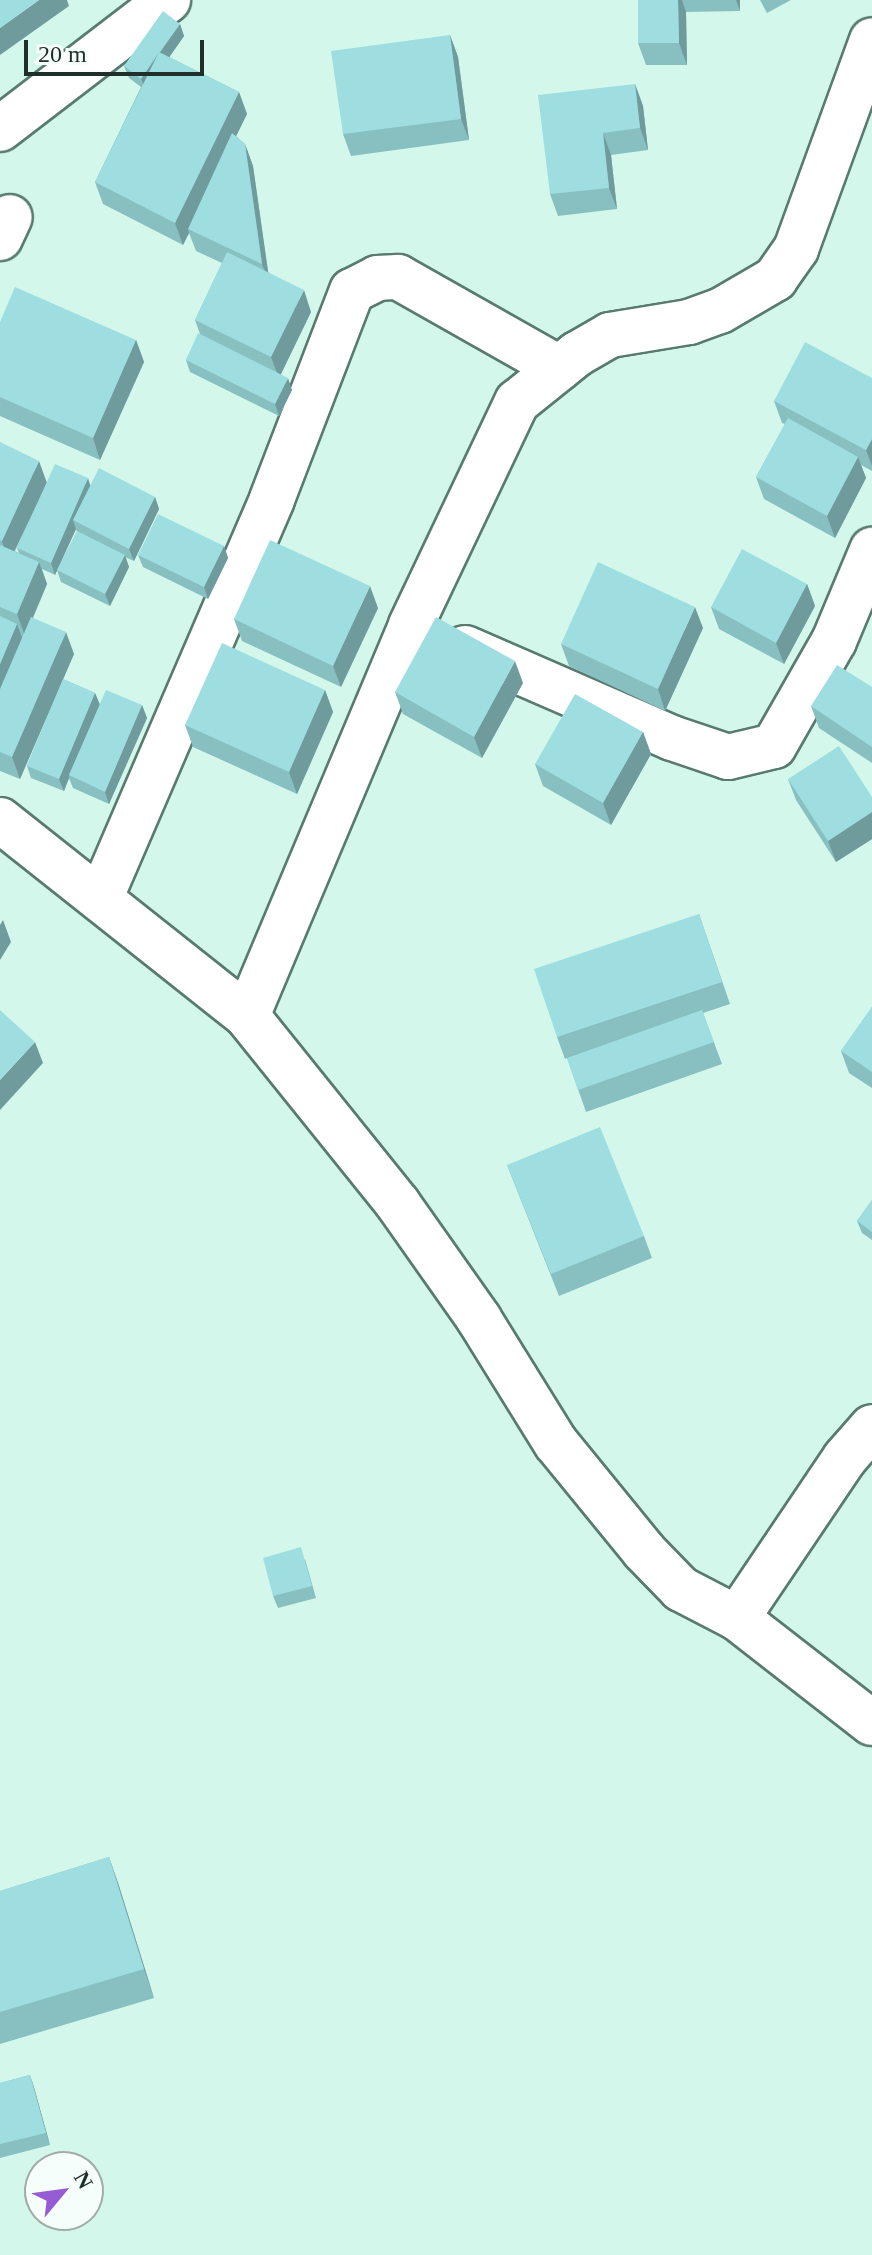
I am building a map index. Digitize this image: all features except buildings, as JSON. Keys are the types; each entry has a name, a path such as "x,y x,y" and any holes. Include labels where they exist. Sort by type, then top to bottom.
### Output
{"street":[{"path":"0,129 168,0"},
{"path":"247,1016 411,625 517,402 559,368 610,335 689,322 775,279 796,249 872,40"},
{"path":"100,899 272,499 334,327 352,291 377,278 398,277 559,368"},
{"path":"411,625 672,738 728,757 774,746 834,641 872,550"},
{"path":"0,820 247,1016 398,1204 479,1319 556,1443 681,1589 737,1618 872,1723"},
{"path":"737,1618 800,1521 872,1427"}]}
